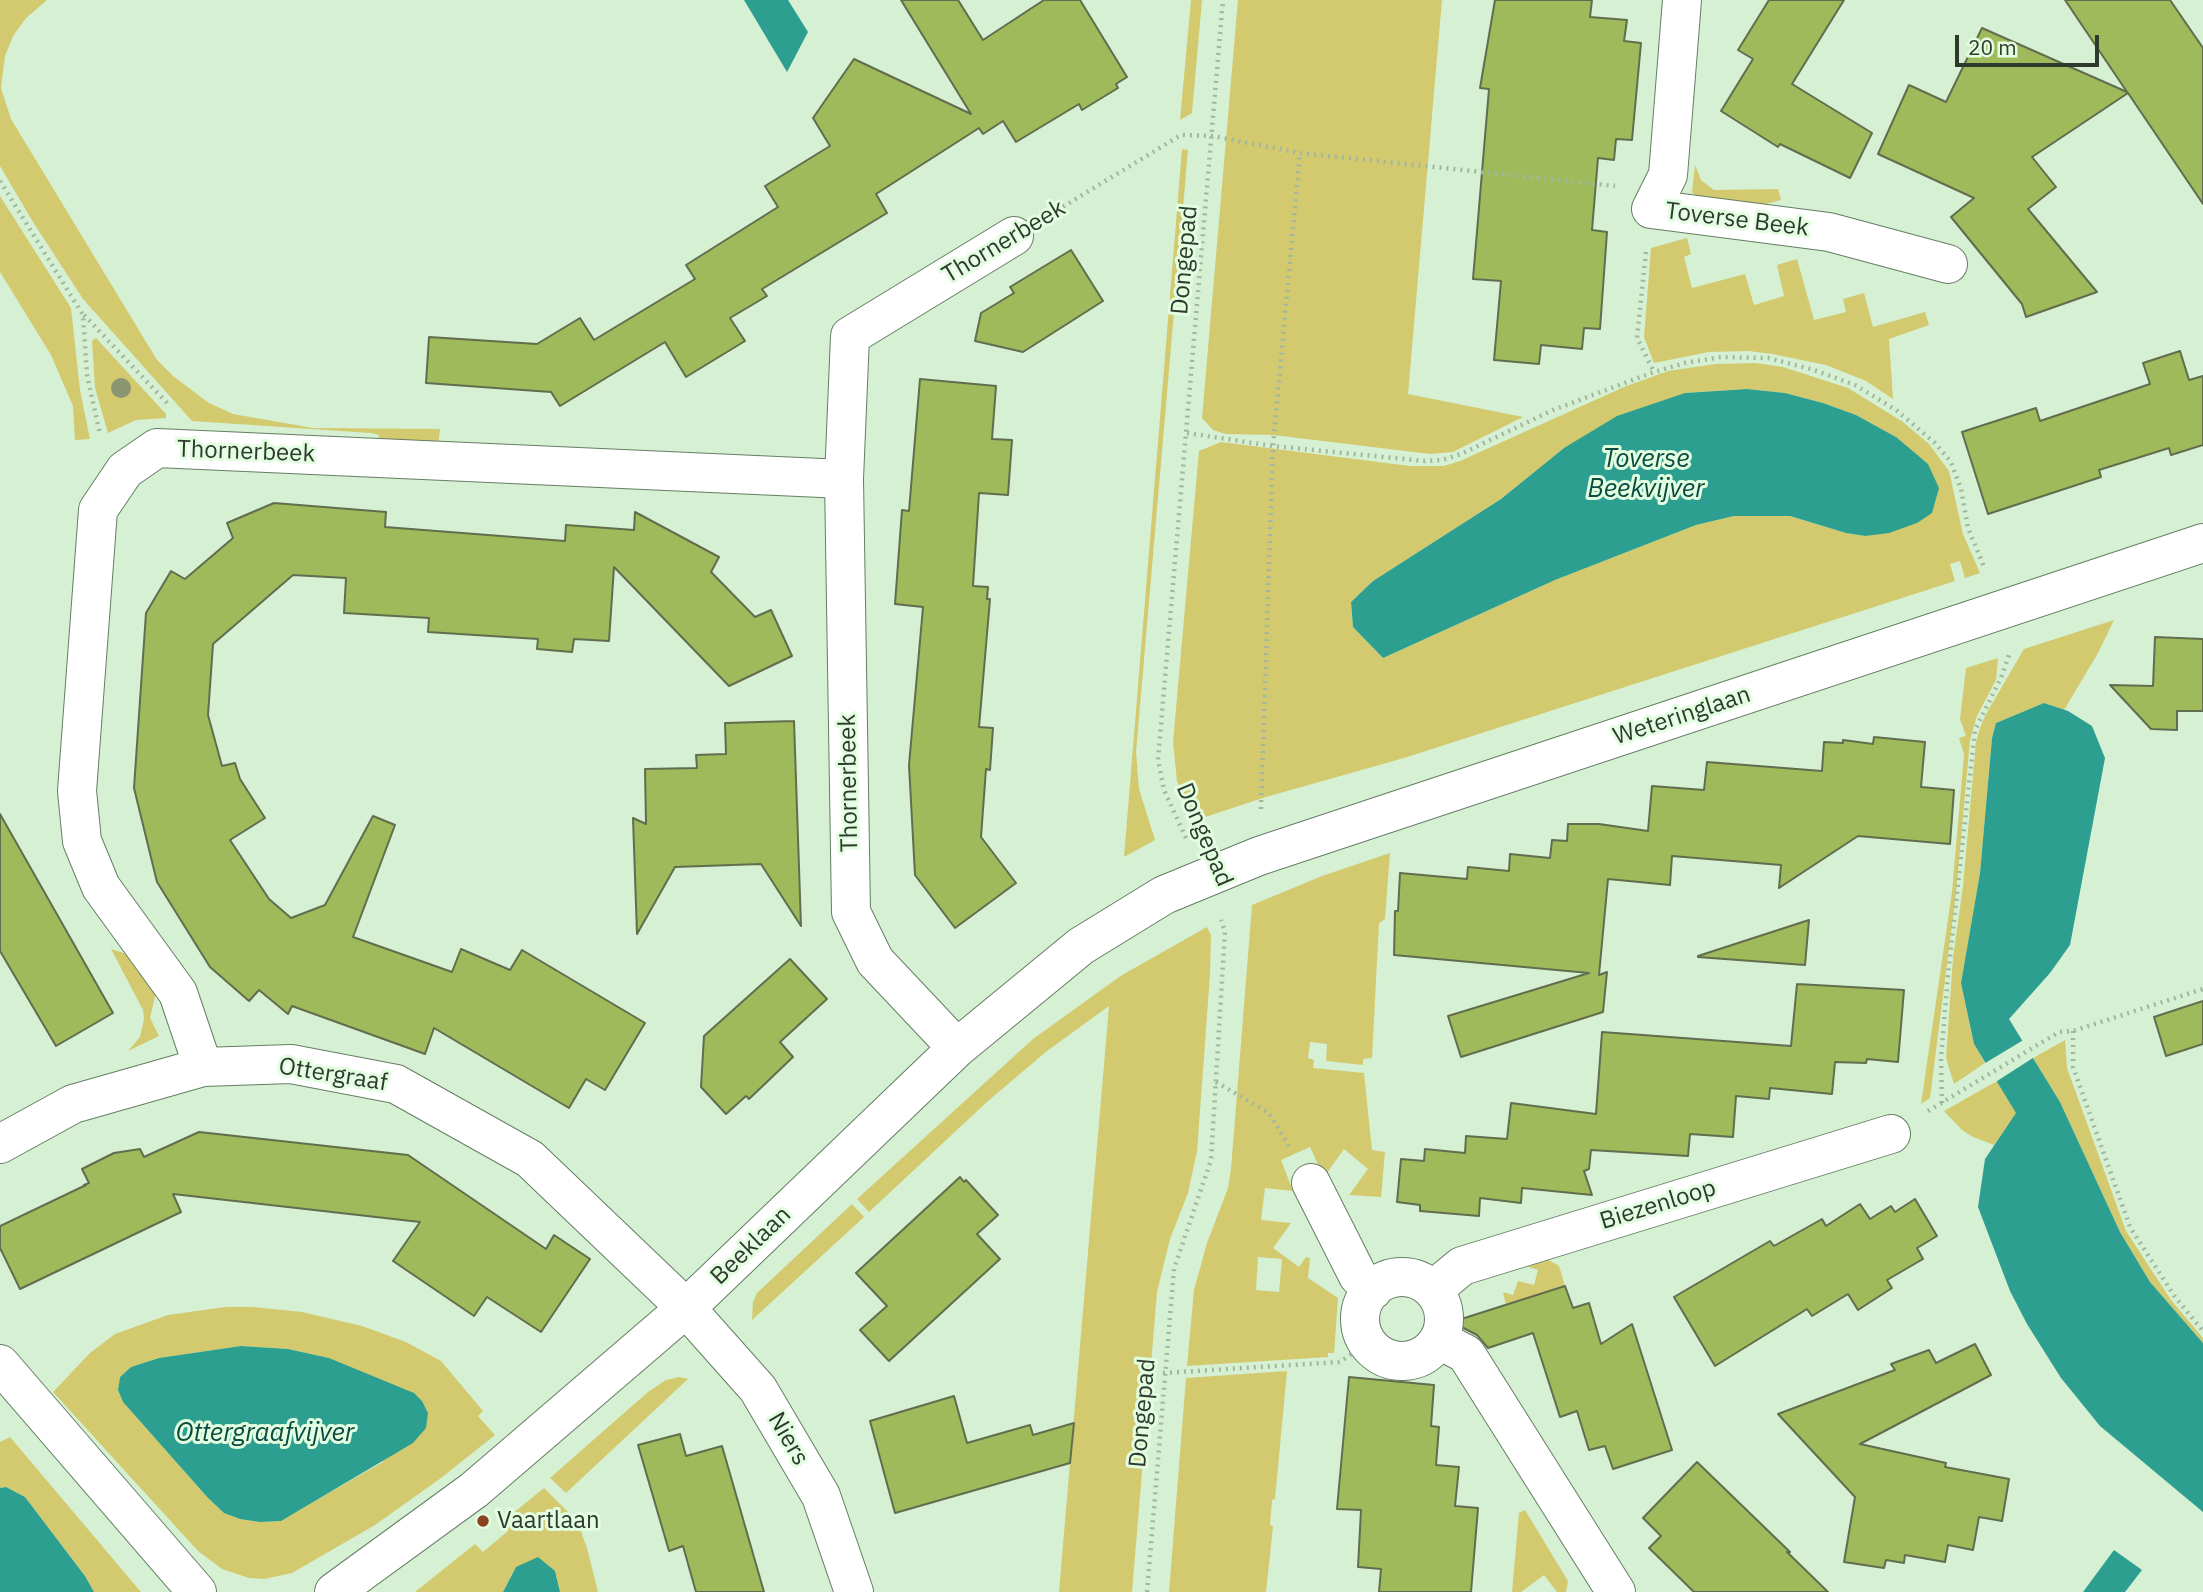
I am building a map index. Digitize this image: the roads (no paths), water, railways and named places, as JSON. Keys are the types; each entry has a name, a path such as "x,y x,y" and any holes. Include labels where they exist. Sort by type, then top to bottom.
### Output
{"street":[{"name":"Toverse Beek","path":"1682,0 1668,175 1656,200 1829,232 1948,264"},
{"name":"Thornerbeek","path":"957,1048 875,961 851,912 844,479 850,336 1014,236"},
{"name":"Thornerbeek","path":"204,1067 178,993 101,887 82,841 77,791 98,510 125,470 157,448 844,479"},
{"name":"Weteringlaan","path":"1164,895 1259,856 2203,543"},
{"name":"Beeklaan","path":"334,1592 474,1490 686,1308 957,1048 1081,946 1164,895"},
{"name":"Ottergraaf","path":"0,1144 73,1104 204,1067 291,1065 396,1084 530,1159 686,1308"},
{"name":"Biezenloop","path":"1433,1290 1462,1266 1891,1134"},
{"path":"1311,1183 1358,1276 1373,1290"},
{"path":"1398,1277 1416,1279 1433,1290 1442,1305 1445,1320 1434,1348 1422,1357 1407,1361 1391,1360 1377,1354 1367,1343 1361,1329 1360,1313 1367,1295 1380,1283 1398,1277"},
{"name":"Niers","path":"686,1308 758,1389 821,1496 854,1592"},
{"path":"1439,1339 1466,1354 1616,1592"},
{"path":"0,1364 197,1592"}],"water":[{"path":"744,0 788,0 808,32 787,72"},
{"name":"Toverse Beekvijver","path":"1747,389 1785,393 1823,403 1856,415 1896,437 1928,464 1939,488 1932,513 1917,523 1889,533 1865,536 1790,516 1734,516 1696,525 1555,580 1383,658 1353,627 1351,602 1373,581 1501,499 1564,448 1617,416 1685,393"},
{"path":"2044,703 2068,711 2092,726 2105,758 2070,945 2050,973 2009,1019 2060,1102 2120,1232 2150,1282 2203,1343 2203,1512 2100,1426 2061,1378 2010,1291 1978,1207 1985,1159 2016,1113 1974,1044 1961,983 1980,873 1992,738 1996,723"},
{"name":"Ottergraafvijver","path":"241,1346 288,1349 329,1358 414,1393 428,1413 426,1428 413,1443 281,1521 260,1522 224,1513 123,1402 118,1390 120,1377 131,1367 159,1358"},
{"path":"6,1487 25,1497 85,1576 94,1592 0,1592 0,1488"},
{"path":"2114,1550 2142,1570 2125,1592 2083,1592"},
{"path":"538,1557 555,1571 560,1592 503,1592 516,1567"}],"place":[{"name":"Vaartlaan","path":"483,1521"}]}
